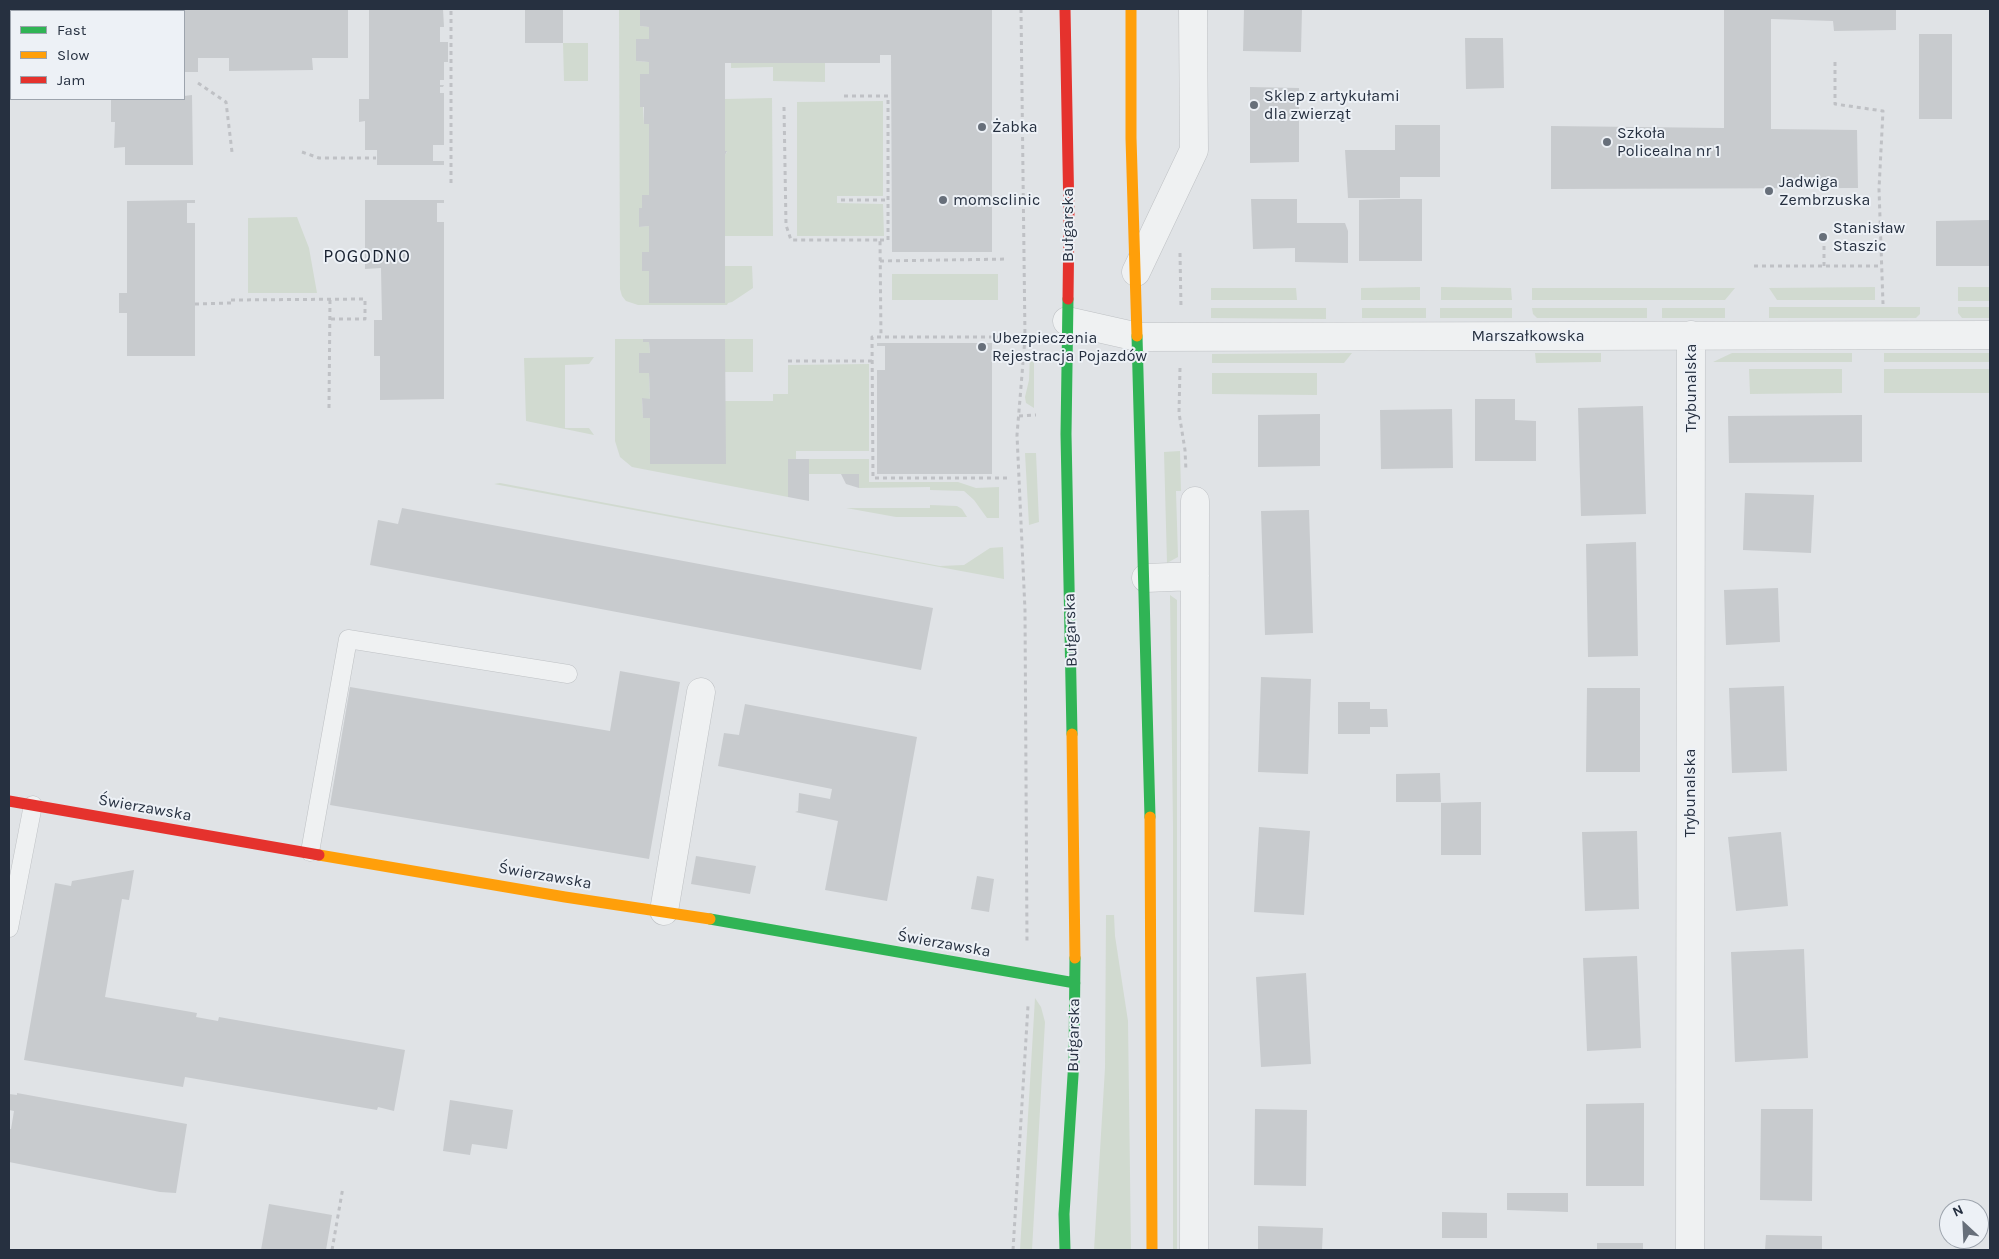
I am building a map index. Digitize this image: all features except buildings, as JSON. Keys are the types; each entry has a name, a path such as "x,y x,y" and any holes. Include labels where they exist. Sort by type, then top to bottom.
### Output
{"street":[{"name":"Bułgarska","path":"1065,9 1069,216 1066,434 1074,786 1075,983 1074,1060 1064,1214 1065,1250"},
{"path":"1131,9 1131,138 1150,753 1152,1250"},
{"path":"1136,272 1194,150 1193,9"},
{"name":"Marszałkowska","path":"1067,321 1138,337 1990,335"},
{"name":"Trybunalska","path":"1690,1250 1691,335"},
{"path":"1194,1250 1195,501"},
{"path":"1146,578 1195,576"},
{"path":"664,911 701,692"},
{"name":"Świerzawska","path":"9,801 565,897 664,911 1075,983"}],"lane":[{"path":"310,852 348,639 568,674"},
{"path":"9,928 33,805"}],"path":[{"path":"451,9 451,183"},
{"path":"1021,9 1021,139 1025,338 1017,434 1025,610 1028,946"},
{"path":"1835,62 1835,104 1883,111 1879,188 1883,304"},
{"path":"198,83 226,102 232,152"},
{"path":"784,107 786,225 791,240 888,240 888,96 844,96"},
{"path":"302,152 319,158 376,158"},
{"path":"841,200 888,200"},
{"path":"880,240 881,337"},
{"path":"1824,242 1824,266"},
{"path":"880,260 1008,259"},
{"path":"1754,266 1881,266"},
{"path":"329,408 330,299"},
{"path":"195,304 365,299 365,319 330,319"},
{"path":"1007,337 872,337 873,478 1007,478"},
{"path":"788,361 872,361"},
{"path":"1180,362 1179,413 1185,450 1187,484 1195,501"},
{"path":"1020,416 1040,415"},
{"path":"1012,1250 1028,1001"},
{"path":"332,1250 343,1186"}],"shaded area":[{"path":"619,9 640,9 640,26 649,27 649,39 636,39 636,61 649,62 649,74 641,74 644,124 649,124 649,195 642,208 639,208 639,227 649,226 649,252 642,252 642,271 649,271 725,303 725,266 752,266 753,288 727,305 638,305 626,301 622,296 620,289"},
{"path":"563,43 588,43 588,81 564,81"},
{"path":"731,63 825,63 825,82 773,81 773,67 731,68"},
{"path":"772,98 773,236 725,236 725,155 727,152 725,151 725,99"},
{"path":"883,101 883,196 837,196 837,203 883,204 884,236 797,236 797,102"},
{"path":"297,217 309,248 317,293 248,293 248,218"},
{"path":"892,274 998,274 998,300 892,300"},
{"path":"1420,287 1420,300 1361,300 1361,288"},
{"path":"1441,287 1511,288 1512,300 1441,300"},
{"path":"1875,287 1875,300 1777,300 1769,288"},
{"path":"1958,287 1990,287 1990,301 1958,301"},
{"path":"1211,288 1296,288 1297,300 1211,300"},
{"path":"1532,288 1735,288 1725,300 1532,300"},
{"path":"1769,307 1920,307 1920,314 1916,318 1769,318"},
{"path":"1958,307 1990,307 1990,318 1962,318 1958,313"},
{"path":"1211,308 1326,308 1326,319 1211,318"},
{"path":"1362,308 1426,308 1426,318 1362,318"},
{"path":"1440,308 1512,308 1512,318 1440,318"},
{"path":"1532,308 1647,308 1647,318 1537,318 1533,314"},
{"path":"1662,308 1725,308 1725,318 1662,318"},
{"path":"615,339 643,339 643,342 649,342 650,353 639,353 639,373 649,373 650,399 642,399 643,417 650,418 650,464 725,464 725,401 773,401 773,394 788,394 788,365 869,364 869,451 796,451 796,459 788,460 788,497 632,467 620,457 615,441"},
{"path":"725,339 753,339 753,372 725,372"},
{"path":"1030,351 1034,363 1034,408 1026,403 1025,397 1029,380"},
{"path":"1352,353 1344,363 1212,363 1212,354"},
{"path":"1535,353 1601,353 1601,362 1536,363"},
{"path":"1732,353 1852,353 1852,362 1713,362"},
{"path":"1884,353 1990,353 1990,362 1884,362"},
{"path":"594,357 589,364 565,365 565,428 589,428 594,435 526,421 524,358"},
{"path":"1749,369 1842,369 1842,393 1750,394"},
{"path":"1884,369 1990,369 1990,393 1884,393"},
{"path":"1212,373 1317,373 1317,395 1212,394"},
{"path":"1180,451 1181,491 1176,491 1178,557 1167,563 1164,452"},
{"path":"1025,453 1036,453 1039,522 1029,525"},
{"path":"809,459 869,459 869,482 958,482 976,488 999,487 999,518 987,518 974,500 964,491 930,490 930,487 859,488 858,474 809,474"},
{"path":"500,483 940,566 964,565 990,548 1003,547 1004,579 494,484"},
{"path":"930,505 957,506 962,509 967,517 896,517 846,508 930,508"},
{"path":"1170,595 1177,600 1177,1250 1173,1250 1173,827"},
{"path":"1106,915 1114,915 1115,936 1128,1021 1131,1250 1094,1250 1105,1068"},
{"path":"1035,998 1041,1007 1045,1022 1032,1250 1020,1250"}],"traffic: fast":[{"path":"1068,299 1066,434 1072,734"},
{"path":"1137,336 1150,817"},
{"path":"710,919 1075,983"},
{"path":"1065,1250 1064,1214 1074,1060 1075,958"}],"traffic: slow":[{"path":"1131,9 1131,138 1137,336"},
{"path":"1072,734 1075,958"},
{"path":"1150,817 1152,1250"},
{"path":"319,855 565,897 710,919"}],"traffic: jam":[{"path":"1065,9 1069,216 1068,299"},
{"path":"9,801 319,855"}],"place":[{"name":"Sklep z artykułami dla zwierząt","path":"1254,105"},
{"name":"Żabka","path":"982,127"},
{"name":"Szkoła Policealna nr 1","path":"1607,142"},
{"name":"Jadwiga Zembrzuska","path":"1769,191"},
{"name":"momsclinic","path":"943,200"},
{"name":"Stanisław Staszic","path":"1823,237"},
{"name":"Ubezpieczenia Rejestracja Pojazdów","path":"982,347"}],"district":[{"name":"POGODNO","path":"367,257"}]}
